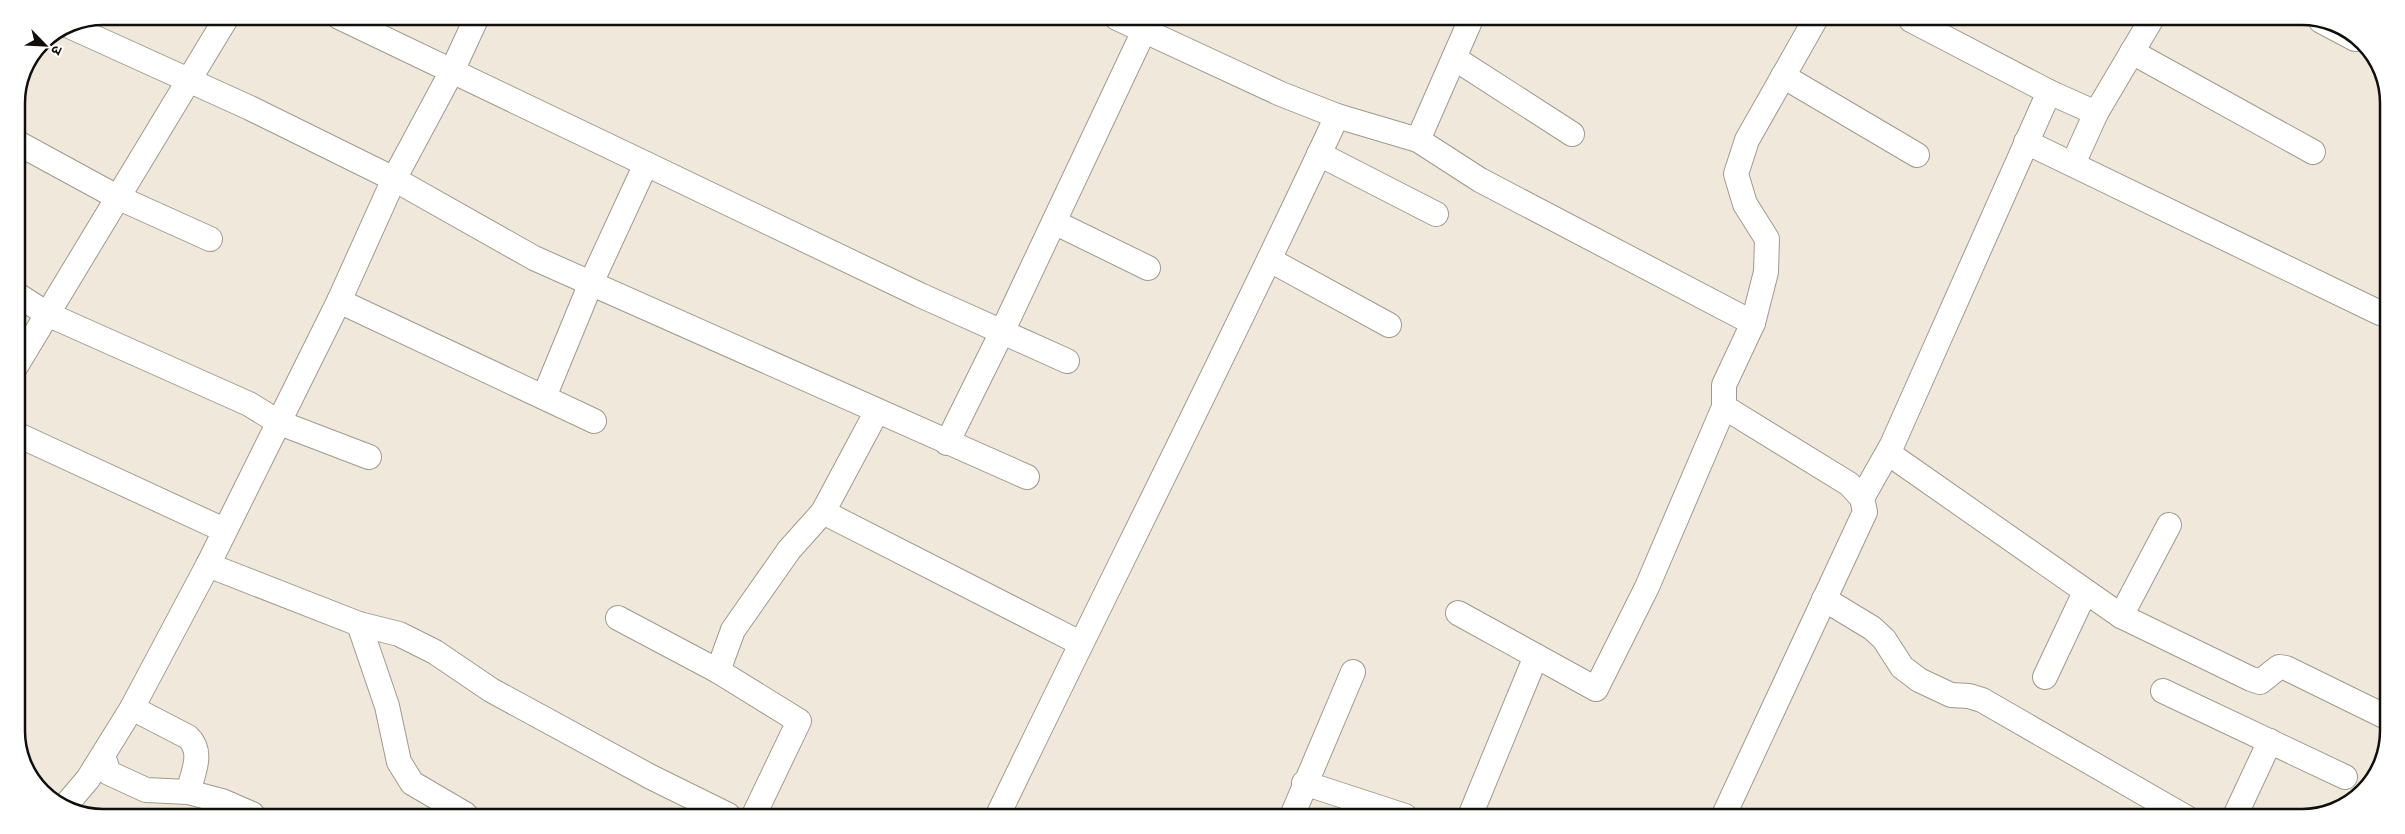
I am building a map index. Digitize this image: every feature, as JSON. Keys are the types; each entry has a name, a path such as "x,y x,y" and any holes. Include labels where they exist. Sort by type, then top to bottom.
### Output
{"street":[{"path":"25,351 222,25"},
{"path":"357,25 920,295 1067,361"},
{"path":"69,801 88,779 132,708 208,565 224,530 280,423 394,179 452,71 473,25"},
{"path":"946,443 1002,332 1147,25 1273,91 1337,116 1418,140 1480,180 1753,323"},
{"path":"1418,140 1468,25"},
{"path":"1458,614 1596,690 1647,587 1724,407 1724,385 1753,323 1766,272 1767,239 1745,204 1736,174 1747,140 1812,25"},
{"path":"1922,25 2049,92 2096,113"},
{"path":"2073,164 2096,113 2148,25"},
{"path":"77,30 250,108 394,179 534,258 946,443 1027,477"},
{"path":"2132,52 2314,152"},
{"path":"1454,58 1572,134"},
{"path":"1783,76 1917,155"},
{"path":"1862,498 1888,452 2049,92"},
{"path":"1001,809 1080,642 1270,260 1337,116"},
{"path":"2026,142 2380,313"},
{"path":"25,147 117,197 210,239"},
{"path":"1319,154 1436,214"},
{"path":"544,397 591,284 646,164"},
{"path":"1054,222 1148,268"},
{"path":"1270,260 1389,325"},
{"path":"25,300 47,314 249,404 280,423 369,457"},
{"path":"339,300 594,421"},
{"path":"1724,407 1849,484 1862,498 1865,512 1727,809"},
{"path":"718,671 732,630 789,550 822,512 877,411"},
{"path":"25,438 224,530"},
{"path":"1888,452 2121,616 2251,679 2260,682 2279,667 2286,668 2380,714"},
{"path":"822,512 1080,642"},
{"path":"2121,616 2169,526"},
{"path":"208,565 359,624 399,634 428,649 491,690 651,777 718,809"},
{"path":"2045,677 2085,592"},
{"path":"1824,599 1872,628 1884,639 1902,667 1919,680 1951,695 1969,696 1982,700 2171,809"},
{"path":"618,618 718,671 800,721 757,809"},
{"path":"359,624 387,706 399,762 412,783 456,809"},
{"path":"1473,809 1536,656"},
{"path":"1295,809 1304,783 1353,672"},
{"path":"2163,690 2345,777"},
{"path":"132,708 188,737 195,743 196,762 188,792"},
{"path":"2238,809 2270,742"},
{"path":"103,756 109,773 116,778 146,790 188,792 222,801 240,809"},
{"path":"1304,783 1384,809"}]}
